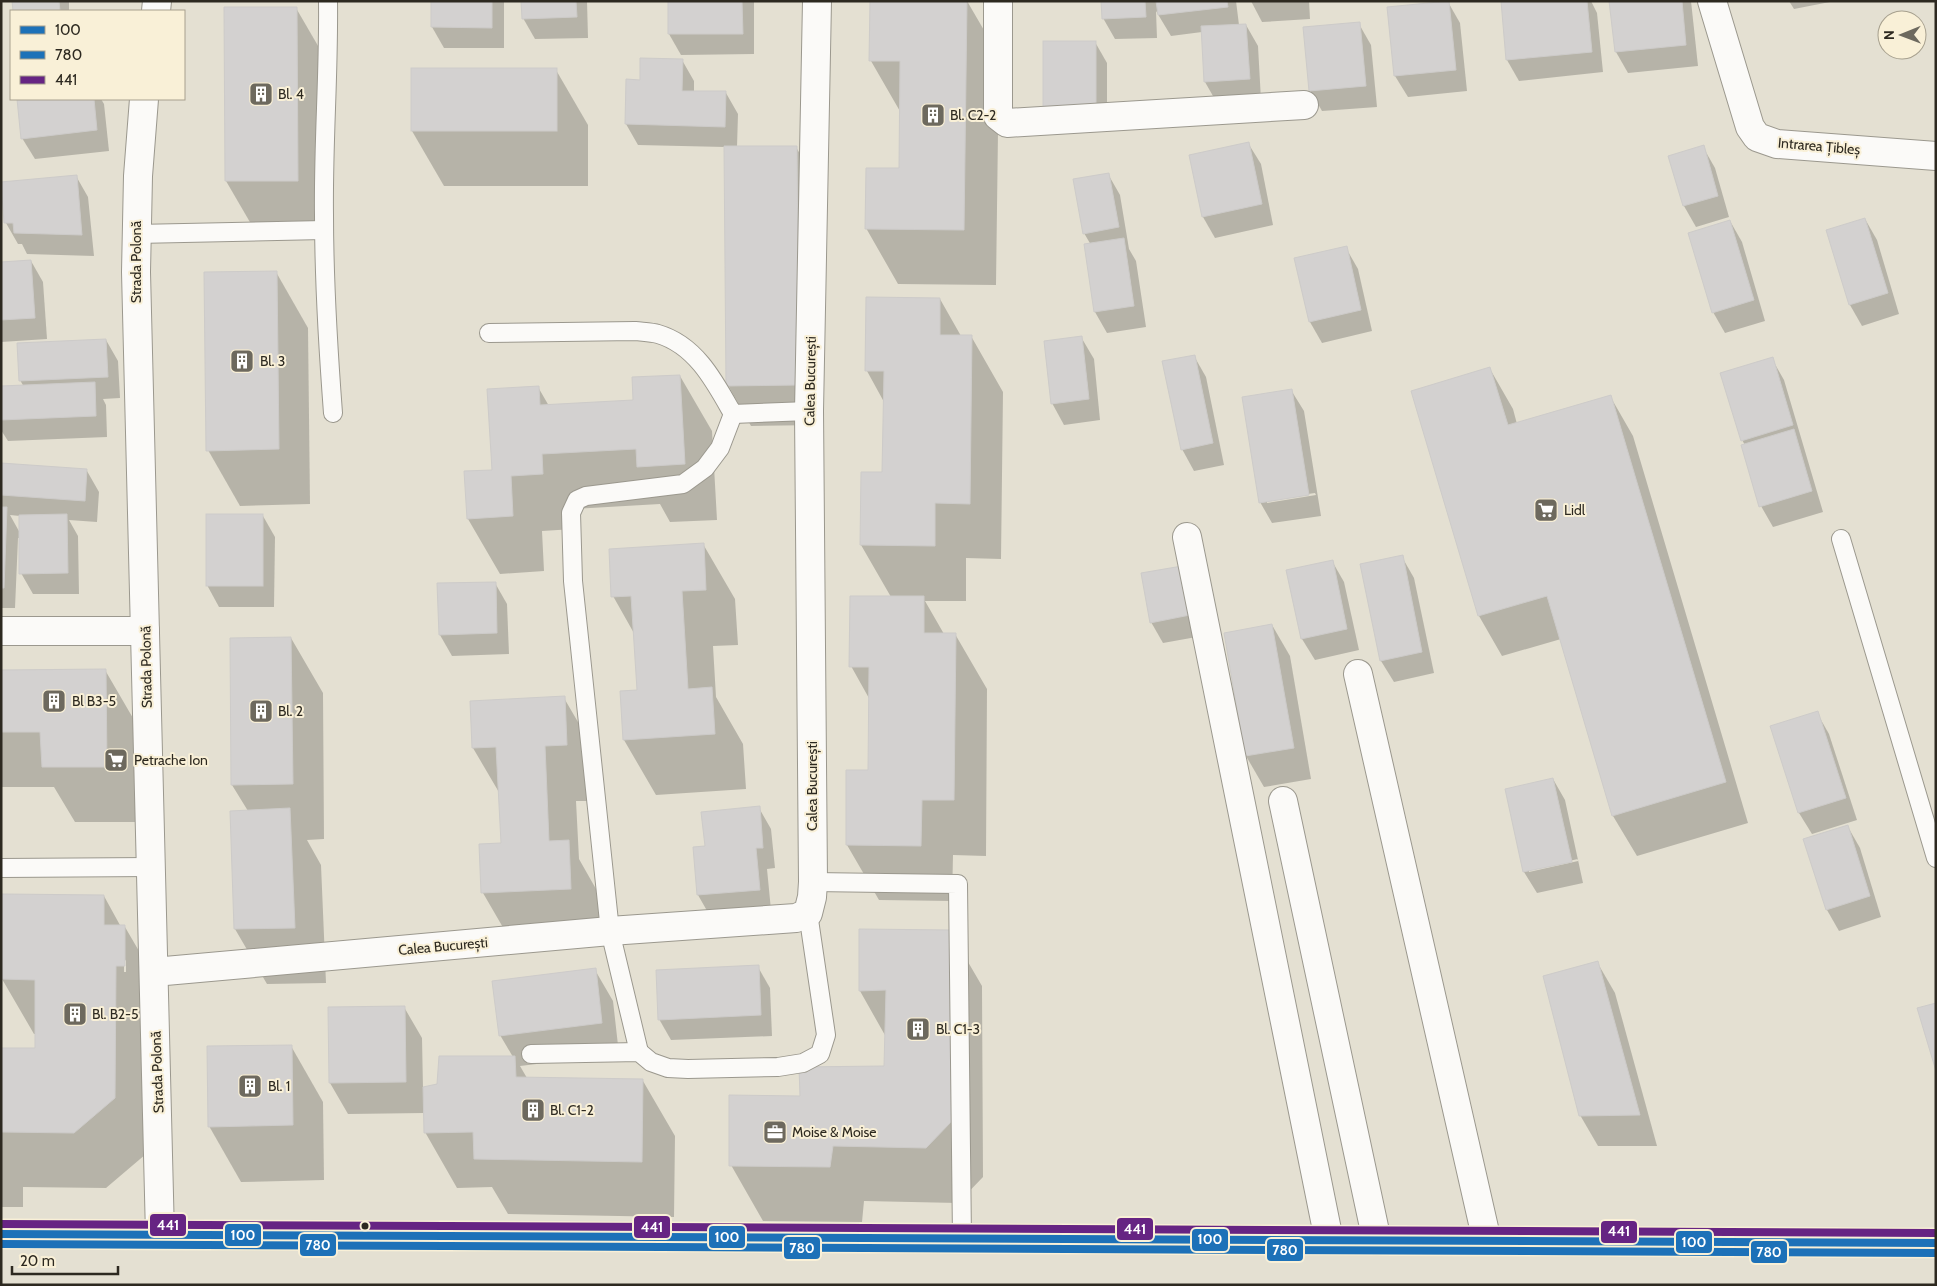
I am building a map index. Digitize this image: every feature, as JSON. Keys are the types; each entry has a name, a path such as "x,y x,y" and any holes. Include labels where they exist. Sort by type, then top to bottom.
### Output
{"main road":[{"name":"Calea București","path":"154,972 610,931 796,918 808,913 812,898 809,411 817,1"},
{"path":"998,1 998,116 1007,123 1304,105"},
{"name":"Intrarea Țibleș","path":"1712,1 1750,127 1757,137 1777,144 1936,156"},
{"name":"Strada Polonă","path":"144,100 136,234 160,1235"},
{"path":"1187,537 1329,1240"},
{"path":"1,631 146,631"},
{"path":"1358,674 1487,1241"},
{"path":"1284,801 1377,1240"},
{"path":"1,1234 1936,1243"}],"lane":[{"path":"328,1 328,88 324,230 326,318 333,413"},
{"path":"136,234 324,230"},
{"path":"489,334 636,331 658,334 682,345 710,374 733,414"},
{"path":"733,414 809,411"},
{"path":"733,414 720,448 705,468 683,484 586,496 577,500 571,513 573,581 610,931 639,1052 651,1062 668,1068 778,1067 803,1063 820,1054 826,1036 808,913"},
{"path":"1840,539 1936,858"},
{"path":"1,868 151,868"},
{"path":"812,882 958,884 962,1238"},
{"path":"531,1054 639,1052"}],"building":[{"path":"12,1 59,1 60,10 13,10"},
{"path":"431,1 492,1 492,28 431,27"},
{"path":"521,1 576,1 577,17 522,19"},
{"path":"668,1 742,1 743,34 668,34"},
{"name":"Bl. C2-2","path":"870,1 967,1 964,230 865,229 866,168 899,168 900,61 869,61"},
{"path":"1101,1 1145,1 1146,17 1102,19"},
{"path":"1156,1 1227,1 1228,7 1158,15"},
{"path":"1449,1 1456,70 1394,76 1387,7"},
{"path":"1501,1 1587,1 1592,52 1506,60"},
{"path":"1609,1 1682,1 1686,45 1615,52"},
{"name":"Bl. 4","path":"224,7 297,7 298,181 225,181"},
{"path":"1360,22 1366,86 1309,91 1303,27"},
{"path":"1246,24 1250,79 1204,82 1201,26"},
{"path":"1043,41 1096,41 1096,108 1043,108"},
{"path":"640,58 683,59 682,91 726,91 725,127 625,124 626,79 640,80"},
{"path":"411,68 557,68 557,131 411,131"},
{"path":"17,100 94,100 97,130 21,139"},
{"path":"1249,142 1262,204 1202,217 1189,155"},
{"path":"1704,145 1718,196 1683,206 1668,156"},
{"path":"724,146 797,146 799,385 726,386"},
{"path":"1109,173 1119,227 1083,234 1073,179"},
{"path":"77,175 82,235 14,233 13,223 4,223 1,182"},
{"path":"1865,218 1888,293 1849,305 1826,230"},
{"path":"1730,220 1754,300 1712,313 1688,233"},
{"path":"1124,238 1134,306 1094,312 1084,244"},
{"path":"1347,246 1361,310 1309,322 1294,258"},
{"path":"31,260 35,318 1,320 1,262"},
{"name":"Bl. 3","path":"277,271 279,449 206,451 204,272"},
{"path":"866,297 940,298 940,335 972,335 970,504 935,503 935,546 860,545 861,472 882,472 884,371 865,371"},
{"path":"1082,336 1089,399 1051,404 1044,341"},
{"path":"106,339 108,377 19,381 17,343"},
{"path":"1195,355 1213,443 1181,450 1162,361"},
{"path":"1773,357 1793,425 1741,441 1720,373"},
{"name":"Lidl","path":"1490,367 1508,425 1611,395 1726,782 1612,816 1547,596 1478,616 1411,391"},
{"path":"680,375 685,464 637,467 636,449 542,454 543,474 511,476 513,516 467,519 464,471 492,470 487,389 539,386 540,405 633,400 632,377"},
{"path":"95,382 96,416 1,420 1,386"},
{"path":"1292,389 1309,495 1259,503 1242,397"},
{"path":"1794,429 1812,491 1759,507 1741,445"},
{"path":"1,463 87,469 85,501 1,495"},
{"path":"1,507 7,507 4,588 1,588"},
{"path":"67,514 68,573 19,574 19,515"},
{"path":"206,514 263,514 263,586 206,586"},
{"path":"704,543 706,590 682,591 688,689 712,687 715,734 623,740 620,691 637,690 631,596 611,597 609,549"},
{"path":"1403,555 1422,652 1380,661 1360,564"},
{"path":"1333,560 1347,629 1301,639 1286,570"},
{"path":"1182,566 1190,615 1150,623 1141,573"},
{"path":"496,582 497,633 439,635 437,583"},
{"path":"850,596 924,596 924,633 956,633 954,800 922,800 921,846 846,845 846,770 868,770 869,667 849,667"},
{"path":"1272,624 1294,748 1245,756 1224,633"},
{"name":"Bl. 2","path":"291,637 293,784 231,785 230,638"},
{"name":"Bl B3-5","path":"106,669 107,767 42,767 40,732 1,732 1,670"},
{"path":"565,696 567,745 545,746 549,841 569,840 571,889 481,893 479,844 501,843 496,747 472,748 470,701"},
{"path":"1818,711 1846,798 1798,813 1770,726"},
{"path":"1553,778 1572,862 1523,872 1505,789"},
{"path":"760,806 763,848 756,848 760,890 697,895 693,847 705,846 701,812"},
{"path":"290,808 295,928 234,929 230,811"},
{"path":"1848,825 1870,896 1826,910 1803,839"},
{"name":"Bl. B2-5","path":"2,894 104,895 104,925 125,925 125,966 116,966 115,1098 74,1133 1,1132 1,1048 35,1048 35,980 1,979"},
{"name":"Bl. C1-3","path":"859,929 951,930 952,1121 926,1148 833,1146 830,1167 729,1166 729,1095 800,1096 799,1067 884,1066 886,990 859,991"},
{"path":"1598,961 1640,1115 1579,1116 1543,976"},
{"path":"759,965 761,1015 658,1020 656,970"},
{"path":"596,968 602,1023 499,1036 492,981"},
{"path":"1936,1003 1936,1071 1917,1008"},
{"path":"405,1006 406,1082 329,1083 328,1007"},
{"name":"Bl. 1","path":"292,1045 293,1125 208,1127 207,1046"},
{"name":"Bl. C1-2","path":"439,1056 515,1056 516,1077 643,1079 642,1162 474,1159 473,1132 424,1133 423,1087 437,1084"}],"transit line":[{"name":"441","path":"1,1224 1936,1233"},
{"name":"100","path":"1,1234 1936,1243"},
{"name":"780","path":"1,1244 1936,1253"}],"place":[{"name":"Bl. 4","path":"261,94"},
{"name":"Bl. C2-2","path":"933,115"},
{"name":"Bl. 3","path":"242,361"},
{"name":"Lidl","path":"1546,510"},
{"name":"Bl B3-5","path":"54,701"},
{"name":"Bl. 2","path":"261,711"},
{"name":"Petrache Ion","path":"116,760"},
{"name":"Bl. B2-5","path":"75,1014"},
{"name":"Bl. C1-3","path":"918,1029"},
{"name":"Bl. 1","path":"250,1086"},
{"name":"Bl. C1-2","path":"533,1110"},
{"name":"Moise & Moise","path":"775,1132"}]}
